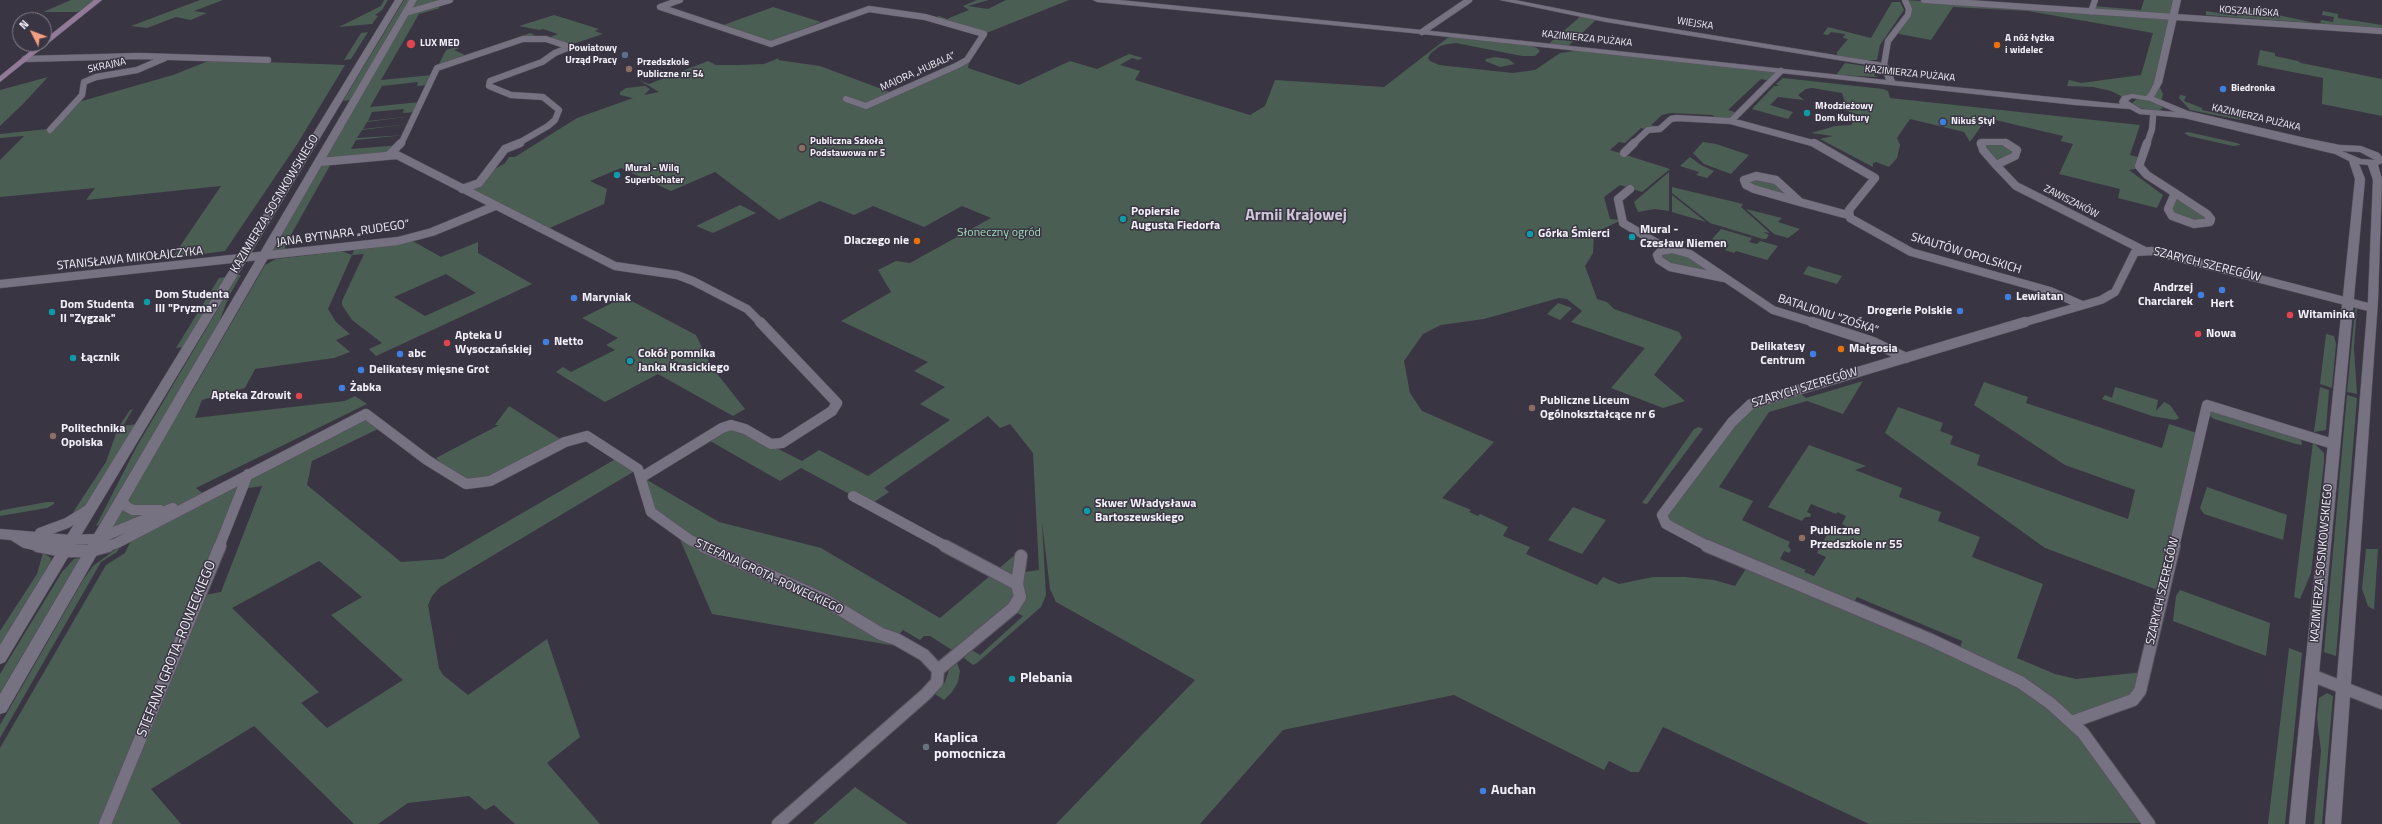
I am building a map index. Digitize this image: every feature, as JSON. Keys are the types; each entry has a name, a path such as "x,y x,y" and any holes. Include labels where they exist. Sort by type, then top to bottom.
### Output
{"main road":[{"path":"0,80 98,0"}],"street":[{"name":"KAZIMIERZA SOSNKOWSKIEGO","path":"0,658 88,510 242,260 399,0"},
{"path":"405,13 450,0"},
{"name":"MAJORA „HUBALA”","path":"680,0 660,7 771,44 869,9 925,17 984,34 967,60 956,66 866,106 846,99"},
{"name":"KAZIMIERZA PUŻAKA","path":"1097,0 1422,32 2075,103 2126,104"},
{"path":"1422,32 1469,0"},
{"name":"WIEJSKA","path":"1504,0 1606,20 1884,65"},
{"path":"1891,82 1884,65 1888,41 1908,14 1909,9 1905,0"},
{"name":"KOSZALIŃSKA","path":"1924,0 2382,31"},
{"path":"2091,12 2095,0"},
{"path":"2148,98 2158,83 2177,0"},
{"name":"KAZIMIERZA SOSNKOWSKIEGO","path":"0,708 120,499 262,257 320,162 412,2"},
{"path":"412,2 432,5"},
{"path":"390,154 400,146 437,68 523,39 546,39 570,48 555,53 542,62 490,81 489,86 511,95 543,97 549,104 559,110 558,114 555,120 548,126 523,142 505,149 479,183 462,189"},
{"name":"SKRAJNA","path":"25,60 94,56 168,56 268,60"},
{"name":"SKRAJNA","path":"50,130 82,95 84,82 96,77 137,70 168,56"},
{"path":"1731,121 1781,71"},
{"path":"2158,83 2163,94 2161,110 2152,129 2139,166 2147,175 2175,193 2210,216 2210,222 2194,224 2172,216 2168,209 2175,193"},
{"path":"2128,97 2148,98 2161,110 2143,112 2126,104 2128,97"},
{"name":"KAZIMIERZA PUŻAKA","path":"2161,110 2185,113 2339,150"},
{"path":"1624,153 1648,130 1660,129 1673,119 1731,121 1810,141 1874,177 1849,210 1848,215"},
{"name":"ZAWISZAKÓW","path":"1996,165 2015,156 2017,150 2004,142 1982,142 1980,147 1996,165 2016,186 2143,250"},
{"path":"2306,143 2379,159"},
{"path":"2306,143 2346,161 2359,172"},
{"path":"2339,150 2349,147 2368,151 2379,159"},
{"path":"2339,150 2354,160 2379,159"},
{"path":"14,536 25,543 67,545 94,545 127,539 222,487 366,414 427,460 466,484 490,481 565,442 587,436 638,469 642,476 722,428 730,426 745,429 771,444 782,443 832,411 837,403 740,305 686,278 615,266 396,155 390,154 320,162"},
{"path":"2334,820 2379,228 2379,159"},
{"name":"KAZIMIERZA SOSNKOWSKIEGO","path":"2297,824 2333,444 2349,302 2359,172 2354,160"},
{"name":"SKAUTÓW OPOLSKICH","path":"1800,202 1776,180 1756,176 1748,177 1744,180 1744,183 1750,188 1800,202 1848,215 1911,252 2050,291 2082,305"},
{"name":"BATALIONU \"ZOŚKA\"","path":"1630,189 1618,198 1623,223 1667,250 1690,254 1773,310 1873,342 1906,358"},
{"name":"JANA BYTNARA „RUDEGO”","path":"262,257 409,239 432,232 495,206"},
{"name":"BATALIONU \"ZOŚKA\"","path":"1667,250 1657,255 1659,260 1666,265 1724,278"},
{"name":"SZARYCH SZEREGÓW","path":"2149,824 2127,796 2095,748 2072,722 2032,690 1999,671 1692,539 1666,524 1662,515 1732,422 1750,404 2101,300 2115,292 2133,253 2143,250 2349,302"},
{"name":"STANISŁAWA MIKOŁAJCZYKA","path":"0,284 262,257"},
{"path":"2349,302 2372,308"},
{"name":"SZARYCH SZEREGÓW","path":"2072,722 2137,697 2207,405 2333,444"},
{"name":"STEFANA GROTA-ROWECKIEGO","path":"105,824 188,628 248,474"},
{"name":"STEFANA GROTA-ROWECKIEGO","path":"642,476 651,512 690,540 823,599 881,634 896,639 924,656 938,670"},
{"path":"94,545 222,487"},
{"path":"853,496 1016,584"},
{"path":"120,499 127,508 142,511 158,510 184,504"},
{"path":"0,534 14,536 54,529 88,510"},
{"path":"778,824 926,694 937,682 938,670 1012,608 1020,597 1016,584 1021,556"},
{"path":"2311,675 2382,703"}],"green space":[{"path":"71,0 98,0 87,9 77,12 43,12"},
{"path":"200,0 223,0 194,11 207,13 191,20 176,17 147,28 131,26"},
{"path":"384,0 388,0 382,10 375,15 378,16 372,24 339,27 381,6"},
{"path":"404,0 409,0 350,100 343,101"},
{"path":"413,0 442,0 434,5 440,8 419,14 381,80 432,75 428,85 417,86 418,82 382,86 370,107 420,102 415,112 403,113 404,109 372,112 368,121 413,116 367,122 363,129 410,124 362,130 357,138 405,135 356,140 351,149 400,145 394,151 332,162 288,240 285,247 286,251 262,257"},
{"path":"977,0 989,0 968,6 988,9 1006,0 1069,0 984,34 932,19 939,16 947,19 969,10 963,6"},
{"path":"1905,0 2093,11 2093,6 2141,10 2144,0 2180,0 2158,83 2163,94 2161,102 2141,97 2125,98 2111,91 2093,87 2067,86 2069,80 2081,83 2141,75 2153,33 2028,11 1953,7 1931,40 1894,33 1908,15"},
{"path":"1892,2 1900,2 1904,10 1880,45 1877,60 1861,60 1837,56 1837,52 1848,39 1843,38 1845,34 1831,32 1828,35 1823,34 1828,27 1871,38"},
{"path":"773,7 821,22 778,39 774,44 718,27"},
{"path":"2240,7 2317,23 2206,15 2206,11 2237,16"},
{"path":"2323,11 2338,14 2338,18 2382,25 2382,28 2320,24 2321,20 2333,22 2334,17 2322,15"},
{"path":"554,15 599,29 595,31 603,34 567,46 546,39 558,34 543,29 539,30 519,26"},
{"path":"1581,16 1597,19 1566,48 1546,46"},
{"path":"368,32 351,59 344,60 361,33"},
{"path":"530,33 535,35 437,68 446,50 456,47 459,48 454,50 465,55"},
{"name":"Słoneczny ogród","path":"1450,36 1523,43 1537,48 1540,51 1535,56 1522,56 1456,43 1440,46 1431,53 1428,58 1430,61 1439,65 1513,73 1535,70 1560,53 1582,50 1781,71 1771,81 1761,79 1728,110 1738,113 1731,121 1716,120 1713,115 1670,113 1662,115 1651,125 1661,128 1648,130 1641,128 1625,143 1619,142 1610,150 1670,169 1642,192 1620,185 1604,197 1610,219 1622,220 1594,233 1593,253 1585,266 1597,299 1607,302 1614,309 1679,332 1682,338 1654,375 1685,401 1663,408 1611,388 1645,348 1571,322 1582,311 1567,299 1559,298 1484,319 1441,325 1423,334 1404,361 1410,393 1422,411 1494,442 1442,498 1471,510 1469,512 1478,516 1480,514 1508,527 1503,536 1530,547 1526,554 1597,585 1603,577 1619,584 1653,577 1685,577 1714,580 1735,586 1749,564 1691,539 1662,515 1744,408 1795,389 1806,398 1863,381 1843,414 1807,401 1769,412 1719,487 1753,501 1742,520 1790,542 1788,546 1791,550 1789,553 1784,551 1780,559 1806,570 1804,572 1814,576 1826,557 1817,553 1829,531 1839,535 1845,526 1842,524 1846,516 1837,512 1836,514 1811,504 1807,512 1811,514 1810,517 1805,517 1802,521 1768,507 1809,445 1866,466 1855,470 1902,488 1899,497 1941,512 1938,521 1980,537 1972,557 2043,584 2017,658 2055,674 2076,679 2144,672 2140,691 2072,722 2148,823 1869,824 1663,727 1639,772 1631,772 1609,761 1604,770 1454,695 1283,730 1200,824 1056,824 1195,680 1056,602 1050,589 1042,522 1046,595 1041,607 973,665 964,658 972,650 980,655 1023,616 1006,607 955,652 930,636 924,636 920,640 903,630 890,645 712,614 676,530 656,516 642,477 719,522 821,548 940,618 1016,554 1018,573 1039,570 1033,453 1010,424 1000,428 988,416 884,488 889,492 870,505 801,468 780,481 705,438 731,425 802,461 819,450 868,476 950,420 920,404 945,387 914,371 928,362 841,321 891,292 878,270 896,261 910,263 991,218 962,206 924,227 873,206 854,215 820,201 779,220 715,172 671,191 621,168 590,181 607,189 604,204 543,231 462,189 505,163 509,157 515,157 577,118 633,98 620,95 620,92 626,88 645,86 650,89 644,95 659,92 639,80 649,84 708,61 716,65 764,64 779,58 778,60 820,66 895,94 966,61 969,63 968,68 1019,85 1070,61 1097,69 1129,54 1143,58 1138,60 1132,58 1120,65 1140,71 1135,80 1250,115 1265,106 1275,80 1384,87","holes":["1857,597 1962,641 1959,652 1851,607"]},
{"path":"2260,50 2275,53 2275,56 2301,63 2382,79 2382,116 2322,104 2323,78 2257,65"},
{"path":"1495,57 1508,59 1515,64 1500,67 1485,61 1486,59"},
{"path":"211,60 345,65 296,146 225,251 172,258 221,186 86,200 95,188 0,197 0,160 24,136 0,138 0,134 48,129 75,103 173,75"},
{"path":"1845,63 1871,67 1874,69 1875,76 1879,77 1836,75"},
{"path":"48,77 23,104 0,126 0,90"},
{"path":"1783,78 1883,89 1888,91 1890,98 2140,125 2130,155 2141,158 2140,168 2129,170 2163,195 2157,208 2118,198 2120,189 2059,174 2073,144 2061,141 2063,136 1987,118 1970,142 1964,132 1910,119 1897,138 1900,145 1897,158 1889,167 1876,162 1873,163 1873,167 1820,139 1833,136 1811,133 1835,126 1851,125 1860,115 1830,106 1841,106 1845,102 1842,93 1812,88 1806,89 1798,95 1804,100 1778,97 1770,105 1793,112 1788,119 1752,109 1774,86 1779,86 1776,84"},
{"path":"2180,95 2186,96 2184,101 2202,108 2202,110 2239,118 2241,112 2241,120 2190,110 2179,98"},
{"path":"2137,99 2155,102 2163,108 2158,111 2140,108 2132,103"},
{"path":"2188,132 2241,145 2233,146 2189,136 2184,133"},
{"path":"1990,140 2017,150 1996,165 1980,143"},
{"path":"1703,142 1716,144 1749,155 1731,174 1704,164 1693,153"},
{"path":"1690,157 1701,165 1714,171 1707,178 1696,175 1699,172 1680,166"},
{"path":"1669,172 1669,211 1655,209 1638,212 1634,202"},
{"path":"1765,176 1800,202 1758,191 1745,179"},
{"path":"1672,187 1743,204 1741,207 1770,233 1763,232 1769,235 1766,239 1763,239 1710,223 1672,193"},
{"path":"2175,193 2211,221 2180,220 2170,206"},
{"path":"1672,195 1706,222 1672,212"},
{"path":"740,205 756,213 713,233 696,226"},
{"path":"1746,209 1782,218 1778,222 1800,229 1788,238 1774,234"},
{"path":"1721,229 1752,238 1749,242 1757,244 1760,241 1778,246 1767,260 1736,251 1734,253 1725,250 1729,245 1712,239"},
{"path":"409,239 441,257 478,242 478,253 532,284 376,356 369,349 382,343 352,320 342,305 342,301 364,254 352,255 356,246","holes":["446,274 476,293 425,316 394,297"]},
{"path":"1676,250 1724,278 1675,268 1657,255"},
{"path":"341,251 352,255 328,309 336,322 350,334 336,340 350,352 334,358 255,369 245,388 202,400 195,418 345,401 355,396 367,404 196,488 205,495 366,414 384,426 312,461 307,485 401,562 443,559 619,457 638,469 440,587 432,596 428,605 439,668 443,675 468,695 547,639 580,737 547,763 600,824 515,824 494,805 485,810 469,796 408,803 378,824 354,824 254,726 151,789 181,824 0,824 0,748 106,565 125,553 139,525 97,539 121,499 184,405 265,265 276,259","holes":["262,486 221,592 200,596 242,489","319,561 362,597 331,615 403,680 327,728 301,703 319,692 232,608"]},
{"path":"1808,266 1842,276 1837,284 1803,274"},
{"path":"238,275 241,275 229,296 218,325 99,525 96,526 137,446"},
{"path":"226,277 183,347 176,348 219,278"},
{"path":"624,297 696,335 711,366 745,409 733,416 658,374 605,402 556,372 563,367 571,372 615,350 606,345 618,338 582,318"},
{"path":"1558,303 1572,308 1560,320 1547,314"},
{"path":"2357,307 2354,348 2357,394 2347,392 2355,310"},
{"path":"2326,334 2334,336 2336,344 2332,388 2320,384"},
{"path":"1984,382 2028,397 2026,403 2162,448 2169,424 2200,434 2163,592 2045,548 1885,433 1898,407 1943,423 1940,431 1953,436 1950,444 1980,455 1977,465 2128,519 2135,490 2065,465 1974,405"},
{"path":"2115,387 2158,400 2156,411 2164,402 2170,405 2179,418 2175,420 2152,416 2102,399 2105,395 2112,398"},
{"path":"2320,387 2329,390 2326,430 2314,432"},
{"path":"2347,395 2357,398 2336,656 2324,652"},
{"path":"509,406 565,442 490,481 466,484 436,458 499,425 495,425"},
{"path":"133,409 123,426 137,424 85,507 68,520 106,462 118,428 130,410"},
{"path":"2210,411 2301,439 2302,445 2214,419 2210,416"},
{"path":"1699,427 1703,429 1647,504 1642,503 1694,429"},
{"path":"2313,442 2324,453 2324,463 2311,573 2300,599 2294,597"},
{"path":"2207,487 2287,515 2283,540 2204,514 2200,508"},
{"path":"54,502 54,504 47,508 0,516 0,511 3,510"},
{"path":"1573,507 1606,520 1582,554 1548,540"},
{"path":"120,546 117,552 101,562 0,738 0,725 83,580 93,566"},
{"path":"2366,549 2378,549 2374,610 2368,606 2362,589"},
{"path":"43,553 51,558 50,563 0,645 0,631 37,574"},
{"path":"80,558 0,693 0,674 62,572 74,559"},
{"path":"2180,590 2270,623 2266,656 2173,621 2176,596"},
{"path":"2289,648 2302,653 2285,824 2268,824"},
{"path":"957,663 960,671 958,682 952,692 944,700 935,694 945,682 949,670"},
{"path":"2327,693 2333,696 2322,824 2314,824 2321,751 2317,718 2319,698"},
{"path":"855,787 908,824 813,824"}],"place":[{"name":"LUX MED","path":"411,44"},
{"name":"A nóż łyżka i widelec","path":"1997,45"},
{"name":"Powiatowy Urząd Pracy","path":"625,55"},
{"name":"Przedszkole Publiczne nr 54","path":"629,69"},
{"name":"Biedronka","path":"2223,89"},
{"name":"Młodzieżowy Dom Kultury","path":"1807,113"},
{"name":"Nikuś Styl","path":"1943,122"},
{"name":"Publiczna Szkoła Podstawowa nr 5","path":"802,148"},
{"name":"Mural - Wilq Superbohater","path":"617,175"},
{"name":"Popiersie Augusta Fiedorfa","path":"1123,219"},
{"name":"Górka Śmierci","path":"1530,234"},
{"name":"Mural - Czesław Niemen","path":"1632,237"},
{"name":"Dlaczego nie","path":"917,241"},
{"name":"Hert","path":"2222,290"},
{"name":"Andrzej Charciarek","path":"2201,295"},
{"name":"Lewiatan","path":"2008,297"},
{"name":"Maryniak","path":"574,298"},
{"name":"Dom Studenta III \"Pryzma\"","path":"147,302"},
{"name":"Drogerie Polskie","path":"1960,311"},
{"name":"Dom Studenta II \"Zygzak\"","path":"52,312"},
{"name":"Witaminka","path":"2290,315"},
{"name":"Nowa","path":"2198,334"},
{"name":"Netto","path":"546,342"},
{"name":"Apteka U Wysoczańskiej","path":"447,343"},
{"name":"Małgosia","path":"1841,349"},
{"name":"abc","path":"400,354"},
{"name":"Delikatesy Centrum","path":"1813,354"},
{"name":"Łącznik","path":"73,358"},
{"name":"Cokół pomnika Janka Krasickiego","path":"630,361"},
{"name":"Delikatesy mięsne Grot","path":"361,370"},
{"name":"Żabka","path":"342,388"},
{"name":"Apteka Zdrowit","path":"299,396"},
{"name":"Publiczne Liceum Ogólnokształcące nr 6","path":"1532,408"},
{"name":"Politechnika Opolska","path":"53,436"},
{"name":"Skwer Władysława Bartoszewskiego","path":"1087,511"},
{"name":"Publiczne Przedszkole nr 55","path":"1802,538"},
{"name":"Plebania","path":"1012,679"},
{"name":"Kaplica pomocnicza","path":"926,747"},
{"name":"Auchan","path":"1483,791"}],"district":[{"name":"Armii Krajowej","path":"1296,216"}]}
